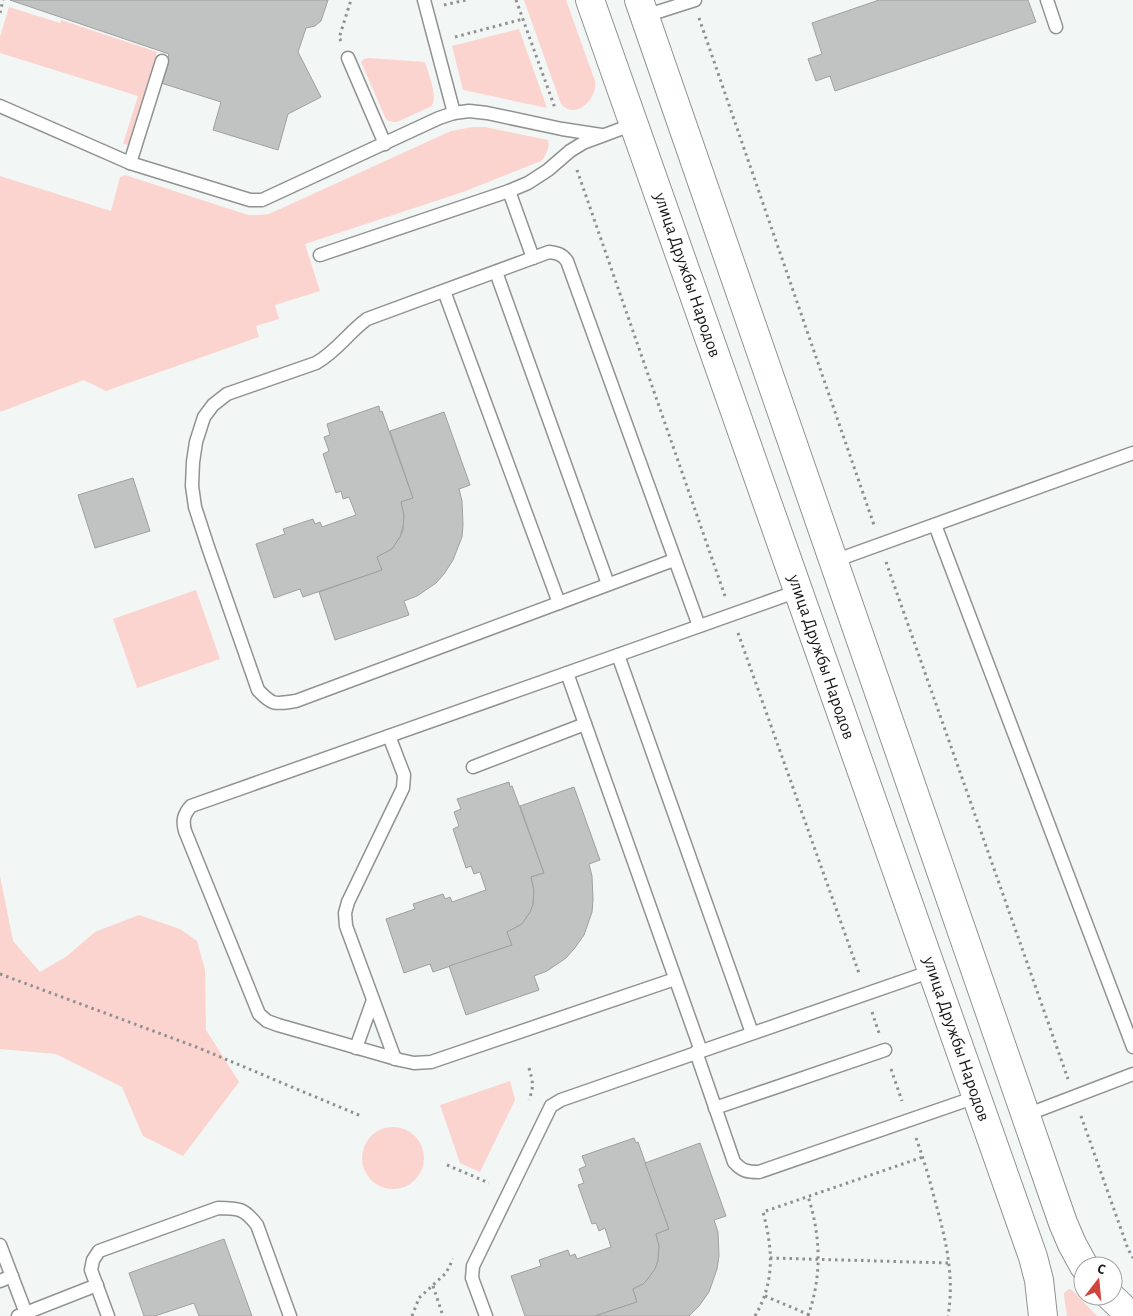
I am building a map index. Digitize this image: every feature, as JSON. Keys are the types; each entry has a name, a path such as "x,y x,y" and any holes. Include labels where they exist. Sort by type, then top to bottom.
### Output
{"main road":[{"name":"улица Дружбы Народов","path":"590,0 1033,1257 1039,1280 1043,1316"},
{"path":"642,8 1063,1222 1079,1256"},
{"path":"1120,1306 1131,1316"}],"lane":[{"path":"424,0 454,113"},
{"path":"642,8 694,0"},
{"path":"1047,0 1056,27"},
{"path":"348,58 385,144"},
{"path":"130,163 162,61"},
{"path":"0,106 130,163 250,200 262,200 439,118 454,113 487,112 562,129 601,135"},
{"path":"320,255 509,191 528,183 583,143 634,124"},
{"path":"509,191 533,258"},
{"path":"674,560 296,701 278,704 267,700 258,690 195,507 192,486 192,462 196,442 204,418 212,405 227,394 316,363 329,356 357,326 367,319 549,252 557,253 564,256 567,261 699,626"},
{"path":"496,272 608,584"},
{"path":"444,290 559,603"},
{"path":"834,561 1133,453"},
{"path":"935,525 1133,1047"},
{"path":"675,978 431,1062 395,1059 267,1021 259,1014 185,831 183,823 185,813 191,806 798,591"},
{"path":"618,655 752,1033"},
{"path":"567,672 675,978 715,1108 734,1162 740,1169 748,1172 759,1172 976,1097"},
{"path":"473,767 585,724"},
{"path":"388,736 404,775 403,788 348,902 345,913 346,926 395,1059"},
{"path":"486,1316 472,1278 473,1266 551,1106 561,1100 932,971"},
{"path":"356,1048 373,1000"},
{"path":"715,1108 885,1050"},
{"path":"1026,1115 1133,1074"},
{"path":"108,1316 91,1270 93,1260 99,1250 218,1208 236,1208 249,1215 257,1225 290,1316"},
{"path":"0,1245 6,1279 24,1315 97,1285"}],"path":[{"path":"0,13 3,0"},
{"path":"348,58 339,38 351,0"},
{"path":"516,0 562,129"},
{"path":"694,0 880,544 1128,1249 1133,1258"},
{"path":"435,42 523,19"},
{"path":"570,151 923,1158 944,1233 949,1263 951,1281 948,1316"},
{"path":"0,974 199,1048 361,1116"},
{"path":"526,1108 534,1082 529,1068"},
{"path":"755,1316 765,1296 771,1270 770,1243 763,1212 923,1158"},
{"path":"447,1165 489,1183 493,1175"},
{"path":"765,1296 810,1316 816,1289 819,1259 816,1224 808,1196"},
{"path":"412,1316 419,1298 446,1273 455,1253"},
{"path":"770,1258 949,1263"},
{"path":"432,1286 443,1316"}],"shaded area":[{"path":"524,0 566,0 595,81 595,88 590,100 579,109 567,109 561,104"},
{"path":"9,7 60,23 61,20 157,52 128,145 123,144 138,96 0,53 0,37"},
{"path":"519,29 547,108 463,90 452,46"},
{"path":"369,58 425,62 434,96 432,106 397,122 387,120 361,62"},
{"path":"472,127 485,127 548,140 547,151 541,161 463,192 305,244 320,291 275,305 279,319 256,326 259,337 106,391 84,380 0,412 0,176 111,211 120,177 125,175 248,215 261,215 269,214 451,131"},
{"path":"196,590 220,659 137,688 113,619"},
{"path":"0,876 13,941 40,972 67,956 95,932 139,915 180,929 197,941 205,970 206,1030 239,1082 183,1156 143,1136 122,1087 56,1054 0,1049"},
{"path":"510,1081 515,1100 480,1172 460,1163 440,1105"},
{"path":"393,1127 405,1130 415,1136 421,1146 424,1158 421,1170 415,1180 405,1186 393,1189 381,1186 371,1180 365,1170 362,1158 365,1146 371,1136 381,1130"},
{"path":"1069,1289 1072,1290 1073,1306 1087,1306 1097,1316 1067,1316 1064,1293"}],"building":[{"path":"10,0 328,0 321,21 315,26 306,28 298,52 321,97 288,114 278,150 213,130 221,102 161,83 169,54"},
{"path":"879,0 1028,0 1036,22 835,91 830,76 816,81 808,59 822,54 812,23"},
{"path":"379,406 413,498 401,502 404,523 400,537 392,549 377,557 382,570 303,597 300,589 274,598 256,544 285,534 283,529 313,519 315,524 320,522 322,527 356,515 349,497 343,499 341,491 336,493 323,454 329,451 324,437 330,435 327,424"},
{"path":"444,412 470,485 459,489 462,501 462,537 453,560 436,583 417,596 404,601 409,615 335,640 319,592 382,570 377,557 392,549 400,537 403,530 404,515 401,502 413,498 390,431"},
{"path":"133,478 150,531 95,548 78,495"},
{"path":"509,782 544,873 531,877 534,890 533,905 522,924 507,932 512,945 433,972 430,964 404,973 386,919 415,909 413,904 443,894 445,899 450,897 452,902 486,890 480,872 474,874 471,866 466,868 453,829 459,826 454,812 461,809 457,799"},
{"path":"574,787 600,860 589,864 592,876 593,900 592,912 584,935 566,958 547,971 534,976 539,990 466,1015 449,966 512,945 507,932 522,924 533,905 534,890 531,877 544,873 520,806"},
{"path":"634,1138 636,1143 638,1142 669,1229 656,1234 659,1246 658,1261 647,1280 633,1289 637,1302 595,1316 525,1316 511,1276 541,1266 539,1260 568,1250 570,1256 575,1254 577,1259 611,1247 605,1228 599,1231 596,1223 592,1224 578,1185 584,1183 579,1169 586,1166 582,1156"},
{"path":"700,1143 726,1216 714,1220 718,1232 719,1256 717,1269 709,1292 689,1316 595,1316 637,1302 633,1289 647,1280 658,1261 659,1246 656,1234 669,1229 645,1163"},
{"path":"224,1239 252,1316 199,1316 194,1303 155,1316 144,1316 129,1273"}]}
